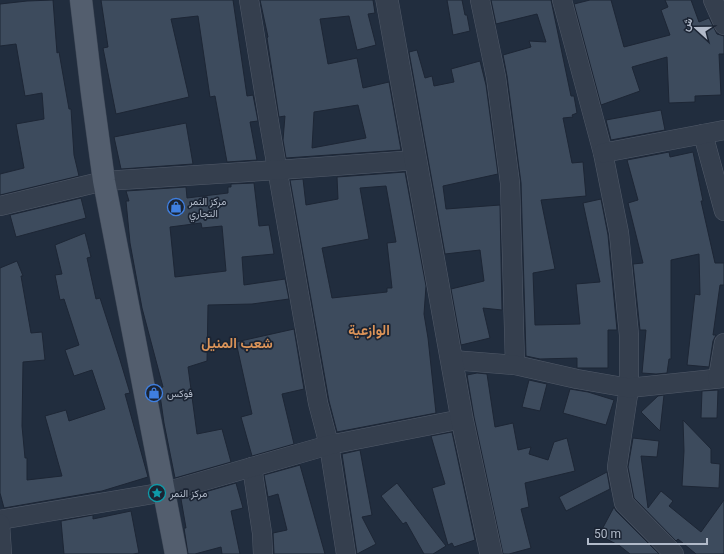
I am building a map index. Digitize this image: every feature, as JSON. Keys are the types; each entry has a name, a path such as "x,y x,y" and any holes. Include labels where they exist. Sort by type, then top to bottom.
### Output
{"main road":[{"path":"81,0 104,181 176,554"}],"street":[{"path":"249,0 318,403 329,446 346,554"},
{"path":"387,0 462,419 491,554"},
{"path":"480,0 496,77 510,183 515,365"},
{"path":"562,0 603,153 619,233 629,336 629,388 617,467 624,503 674,554"},
{"path":"713,0 724,25"},
{"path":"603,153 724,130"},
{"path":"703,134 724,211"},
{"path":"0,206 104,181 416,160"},
{"path":"452,360 515,365 577,379 629,388 721,378 724,343"},
{"path":"0,520 165,492 329,446 462,419"},
{"path":"252,467 262,534 263,554"},
{"path":"0,524 2,554"}],"building":[{"path":"53,0 57,53 59,52 69,109 71,109 74,155 79,176 0,195 0,174 24,168 16,124 44,119 42,93 25,96 16,44 0,46 0,4"},
{"path":"101,0 233,0 247,96 253,95 258,121 250,122 257,160 227,162 215,96 210,97 198,16 171,19 189,97 116,114 103,48 108,47"},
{"path":"260,0 373,0 375,13 368,14 376,45 357,50 349,16 320,19 328,64 357,58 363,88 389,82 401,150 286,158 283,140 285,116 279,117 268,37","holes":["358,105 366,138 312,148 314,112"]},
{"path":"447,0 462,0 470,31 453,35"},
{"path":"491,0 551,0 571,96 574,96 577,113 572,115 573,117 563,118 572,163 583,162 586,196 541,200 555,269 533,273 535,325 580,324 576,284 600,282 583,203 601,199 608,235 617,330 608,330 608,368 577,368 577,358 540,359 526,356 521,183 503,55 531,47 529,41 546,42 537,14 496,24"},
{"path":"590,0 611,0 624,47 670,35 661,10 668,7 665,0 691,0 699,22 709,18 717,34 724,36 724,54 719,54 721,95 695,96 695,102 669,103 667,57 632,67 640,91 601,105 574,4"},
{"path":"417,50 425,78 432,76 434,86 454,82 451,69 480,61 486,85 498,174 443,186 446,209 500,205 502,310 483,308 490,338 461,345 451,289 484,281 480,250 445,254 409,52"},
{"path":"661,110 665,130 611,140 606,120"},
{"path":"186,123 193,164 121,169 114,137"},
{"path":"669,152 670,157 693,152 703,201 701,201 715,263 724,263 724,285 720,285 713,335 716,335 713,341 709,367 687,365 695,294 700,295 699,254 671,260 671,359 669,359 667,373 642,373 646,330 640,330 633,264 643,263 628,203 638,200 627,160"},
{"path":"405,172 426,286 424,314 436,413 337,432 329,401 290,180 303,179 306,205 338,199 337,177","holes":["386,186 396,242 387,243 392,288 387,288 387,292 332,298 322,248 369,239 360,188"]},
{"path":"254,183 259,226 269,225 274,254 242,257 244,285 285,279 289,299 252,304 208,305 207,361 188,367 197,434 222,429 231,462 175,478 164,423 159,388 163,387 142,308 130,243 126,201 129,201 126,191 186,187 187,198 228,193 228,187 231,187 231,184","holes":["201,223 202,228 222,226 226,271 175,277 170,227"]},
{"path":"81,198 86,218 16,237 10,215"},
{"path":"85,233 91,257 87,258 96,299 100,298 130,393 125,394 148,477 102,491 4,508 0,493 0,268 17,261 23,276 21,276 31,333 42,332 45,360 23,362 22,426 25,458 27,458 27,480 62,476 45,416 66,410 69,421 105,409 92,370 74,376 65,350 79,345 64,299 60,300 55,275 62,274 55,245"},
{"path":"294,329 304,389 282,394 294,444 252,456 241,417 252,414 236,342"},
{"path":"477,373 487,374 495,427 513,423 518,450 531,447 529,454 548,460 554,442 567,438 575,471 525,483 529,507 521,509 531,548 509,554 503,554 474,417 467,375"},
{"path":"529,380 547,384 540,411 522,407"},
{"path":"570,389 588,392 614,400 606,425 563,413"},
{"path":"718,390 717,418 701,418 702,391"},
{"path":"664,395 660,431 641,412 658,396"},
{"path":"683,420 711,449 711,463 720,464 719,488 682,486 684,451"},
{"path":"452,432 475,540 454,547 452,543 448,545 432,488 445,484 431,436"},
{"path":"633,438 659,441 657,457 641,456 648,508 661,491 673,501 669,506 701,532 724,500 724,554 696,554 678,539 676,541 634,498 628,467"},
{"path":"360,450 372,515 362,517 376,544 357,554 342,454"},
{"path":"300,465 325,554 274,554 273,533 287,530 278,494 268,497 264,475"},
{"path":"607,472 610,489 566,511 559,497"},
{"path":"236,483 243,508 231,511 240,554 222,554 221,547 195,554 188,554 184,528 186,528 181,499"},
{"path":"397,483 446,546 433,554 424,554 406,522 403,524 381,496"},
{"path":"614,507 616,511 659,554 630,554 620,546 599,535"},
{"path":"131,511 139,553 64,554 61,521 93,515 93,519"}],"place":[{"name":"مركز النمر التجاري","path":"176,207"},
{"name":"فوكس","path":"154,393"},
{"name":"مركز النمر","path":"157,493"}],"district":[{"name":"الوازعية","path":"369,330"},
{"name":"شعب المنيل","path":"237,343"}]}
